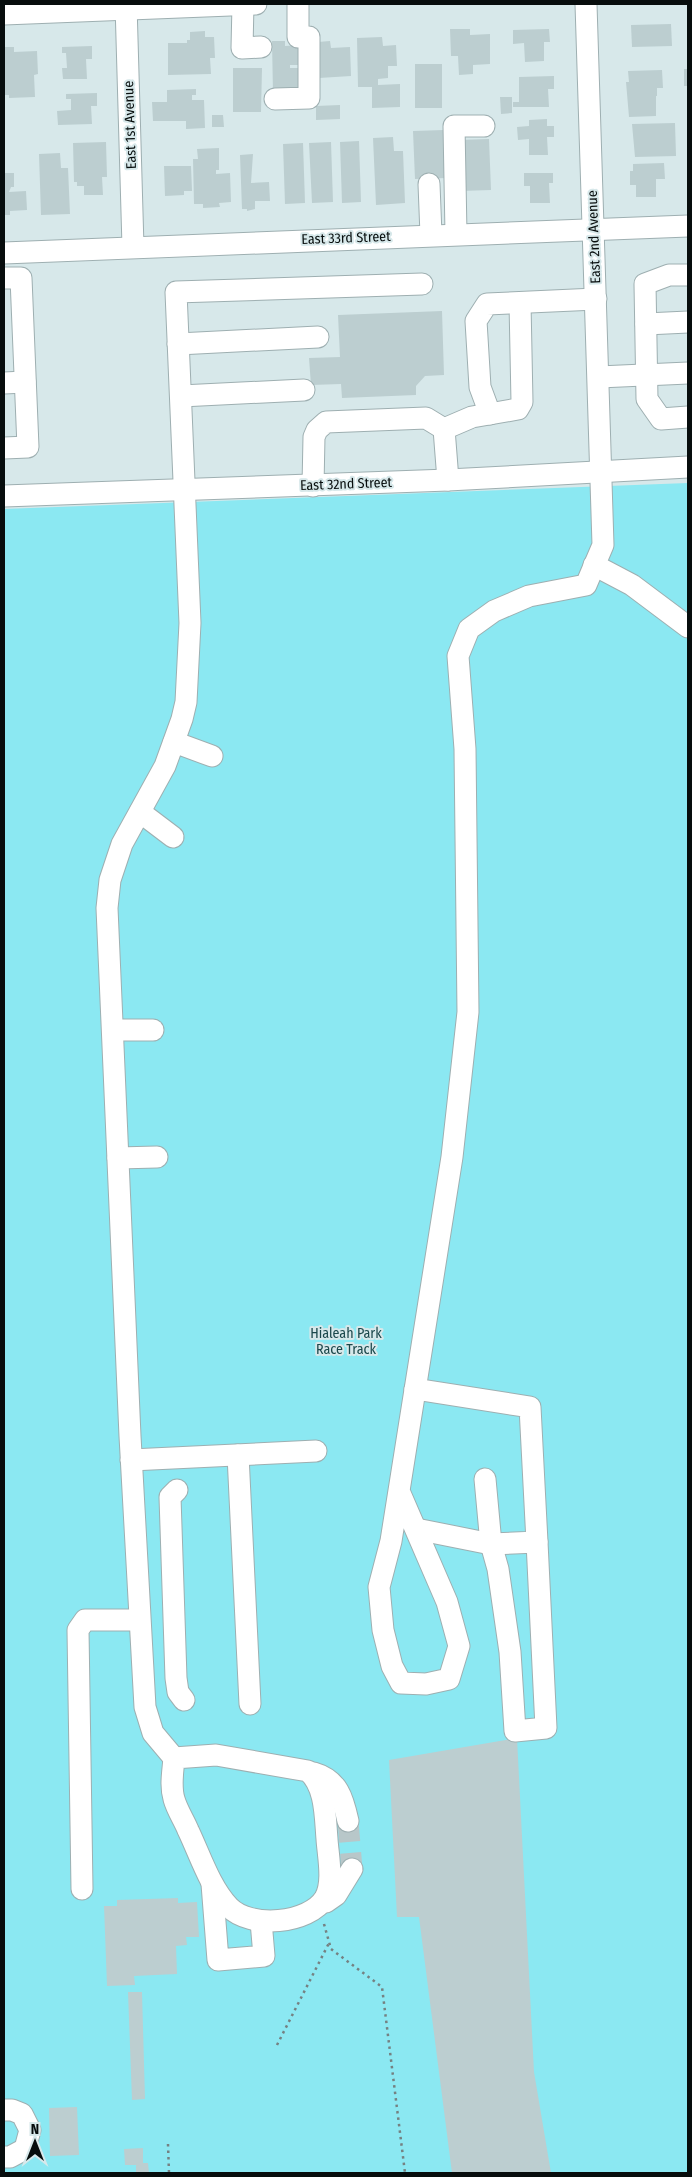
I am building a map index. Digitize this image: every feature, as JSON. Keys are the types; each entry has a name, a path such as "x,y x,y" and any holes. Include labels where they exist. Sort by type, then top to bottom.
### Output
{"street":[{"path":"4,14 126,7 249,4 242,48 261,47"},
{"path":"274,100 309,98 309,37 298,37 298,4"},
{"name":"East 2nd Avenue","path":"415,1389 452,1157 468,1012 465,749 458,656 469,629 494,611 529,596 586,585 603,545 586,4"},
{"name":"East 1st Avenue","path":"126,7 133,247"},
{"path":"456,234 454,126 484,126"},
{"path":"429,184 431,235"},
{"name":"East 33rd Street","path":"4,253 688,226"},
{"path":"688,275 669,275 645,284 648,399 661,419 688,417"},
{"path":"4,278 21,278 28,447 4,448"},
{"path":"352,1869 336,1895 319,1906 290,1920 262,1921 249,1918 230,1908 212,1882 174,1799 172,1783 174,1758 153,1733 145,1707 131,1460 107,908 110,880 122,844 165,766 182,720 186,702 190,623 176,292 422,284"},
{"path":"490,414 480,387 476,321 487,304 520,308 596,305"},
{"path":"444,429 472,417 518,409 522,402 520,308"},
{"path":"646,324 688,322"},
{"path":"178,344 318,337"},
{"path":"599,377 688,373"},
{"path":"4,383 25,382"},
{"path":"181,396 304,390"},
{"path":"313,486 314,437 317,430 326,422 426,418 444,429"},
{"path":"444,429 448,480"},
{"name":"East 32nd Street","path":"4,496 313,486 688,467"},
{"path":"594,565 632,586 688,627"},
{"path":"174,742 212,756"},
{"path":"140,812 173,837"},
{"path":"113,1030 153,1030"},
{"path":"118,1158 158,1157"},
{"path":"399,1491 447,1602 459,1646 449,1679 426,1684 401,1683 392,1666 383,1630 380,1587 391,1542 399,1491 415,1389 530,1408 546,1728 515,1731 510,1652 498,1569 491,1544 485,1480"},
{"path":"131,1460 316,1451"},
{"path":"238,1455 250,1704"},
{"path":"177,1490 170,1497 172,1574 176,1678 178,1692 184,1700"},
{"path":"416,1529 491,1544 537,1542"},
{"path":"82,1889 78,1630 85,1620 139,1620"},
{"path":"174,1758 216,1755 308,1771 325,1776 343,1796 348,1821"},
{"path":"308,1771 315,1778 321,1790 325,1816 330,1882 326,1897 319,1906"},
{"path":"212,1882 218,1960 264,1956 262,1921"},
{"path":"4,2110 12,2110 22,2114 30,2130 25,2149 10,2157 4,2157"}],"path":[{"path":"319,1906 331,1949 382,1987 405,2173"},
{"path":"277,2045 329,1942"},
{"path":"168,2144 170,2173"}],"green space":[{"name":"Hialeah Park Race Track","path":"688,483 688,2173 4,2173 4,509"}],"building":[{"path":"671,24 672,46 632,47 631,25"},
{"path":"450,29 470,29 470,35 490,34 490,64 473,65 473,74 459,75 458,56 451,56"},
{"path":"549,29 550,42 544,42 544,61 525,62 524,43 513,44 513,30"},
{"path":"205,31 205,37 214,37 215,58 210,58 211,74 168,75 168,43 187,43 187,40 190,40 190,32"},
{"path":"382,37 383,46 396,45 397,66 388,66 388,78 378,79 378,85 400,84 400,107 372,108 372,87 358,87 357,38"},
{"path":"272,41 285,41 285,46 303,45 303,65 290,65 290,68 304,68 305,93 273,94"},
{"path":"330,41 331,48 350,47 351,76 319,78 318,42"},
{"path":"92,46 92,59 86,59 87,79 63,79 62,68 67,68 66,53 62,53 62,47"},
{"path":"4,47 14,47 14,52 37,51 38,74 34,75 35,97 9,98 9,95 4,95"},
{"path":"415,64 442,64 442,108 415,108"},
{"path":"233,68 262,68 261,112 233,112"},
{"path":"684,69 688,69 688,86 684,86"},
{"path":"662,70 663,88 657,88 656,116 629,117 626,82 629,82 628,71"},
{"path":"554,76 554,89 548,89 549,107 513,107 513,102 519,102 519,77"},
{"path":"196,89 196,95 192,95 192,100 204,100 205,128 186,129 186,121 153,121 152,102 167,102 167,90"},
{"path":"97,93 97,106 91,106 92,124 58,125 57,111 71,110 71,99 66,99 66,94"},
{"path":"500,97 512,97 512,113 501,114"},
{"path":"340,105 340,119 316,120 316,106"},
{"path":"212,115 223,115 224,127 212,127"},
{"path":"547,119 547,126 554,126 554,137 547,137 548,155 529,155 529,139 518,140 517,127 529,126 529,120"},
{"path":"675,123 676,156 635,157 632,124"},
{"path":"444,130 447,178 415,179 413,131"},
{"path":"393,137 394,151 403,151 405,203 376,205 373,138"},
{"path":"489,139 491,190 460,191 458,140"},
{"path":"359,141 361,202 342,203 340,142"},
{"path":"106,142 107,177 102,177 103,195 84,195 84,186 77,186 77,182 74,182 73,143"},
{"path":"331,142 333,202 312,203 309,143"},
{"path":"303,143 305,203 285,204 283,144"},
{"path":"219,148 219,170 216,170 216,174 230,173 231,202 219,203 220,207 203,208 203,204 194,204 193,159 198,159 197,149"},
{"path":"60,153 61,168 68,168 70,214 41,215 39,154"},
{"path":"253,154 251,183 269,182 270,201 255,201 255,209 247,211 247,209 242,209 240,155"},
{"path":"664,163 665,179 656,179 656,197 636,197 636,185 630,185 630,171 633,171 633,164"},
{"path":"164,166 191,166 192,191 184,191 184,195 165,196"},
{"path":"4,173 14,173 14,187 11,187 9,192 26,191 27,210 10,211 10,215 4,215"},
{"path":"524,173 553,173 553,183 549,183 550,203 530,203 530,186 524,186"},
{"path":"442,311 444,375 425,376 416,386 416,395 342,398 341,384 311,385 309,358 340,357 338,315"},
{"path":"517,1738 534,2072 551,2173 452,2173 419,1917 397,1917 389,1760"},
{"path":"178,1898 178,1903 197,1902 199,1937 186,1937 187,1945 176,1946 177,1974 134,1976 135,1985 107,1986 104,1906 117,1906 117,1900"},
{"path":"128,1992 142,1992 145,2099 132,2100"},
{"path":"77,2107 79,2155 50,2156 49,2108"},
{"path":"143,2148 143,2163 148,2163 149,2173 136,2173 136,2165 125,2165 124,2149"}],"tunnel":[{"path":"348,1821 352,1869"}]}
